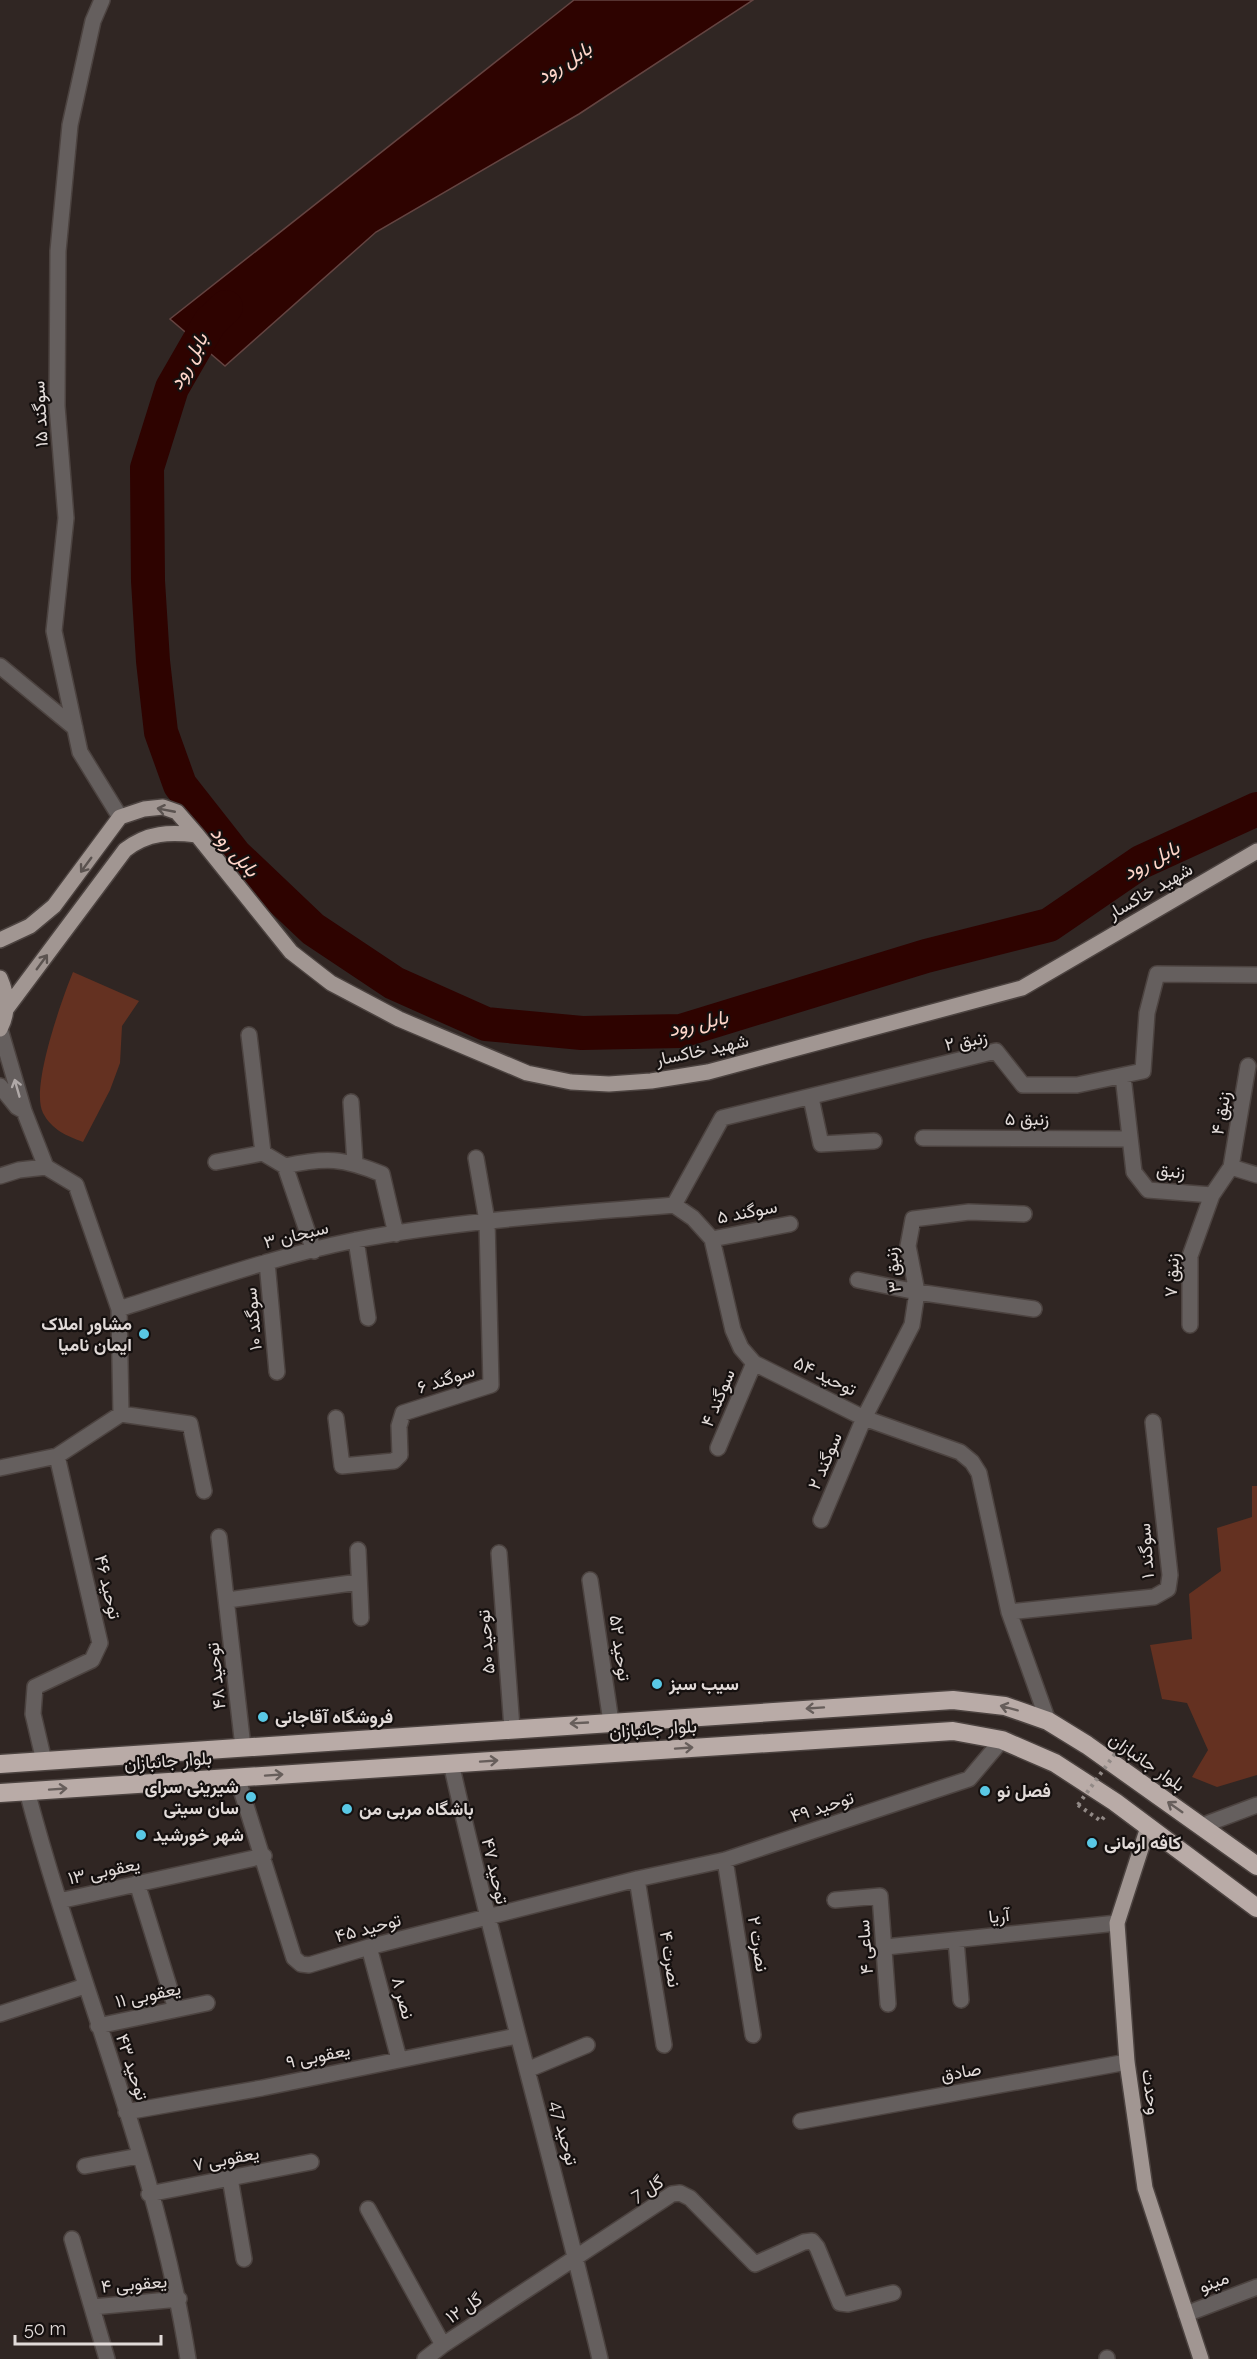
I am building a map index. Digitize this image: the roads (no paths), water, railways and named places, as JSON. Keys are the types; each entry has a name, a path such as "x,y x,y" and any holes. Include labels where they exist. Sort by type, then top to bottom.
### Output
{"highway":[{"name":"بلوار جانبازان","path":"0,1764 953,1700 1005,1706 1048,1721 1087,1745 1257,1866"},
{"name":"بلوار جانبازان","path":"0,1793 953,1731 1002,1740 1055,1763 1115,1802 1257,1908"}],"main road":[{"name":"شهید خاکسار","path":"120,817 144,809 163,807 177,812 291,952 331,983 399,1019 527,1073 545,1078 598,1084 651,1081 708,1072 1022,988 1257,851"},
{"path":"0,939 30,926 54,906 120,817"},
{"path":"0,1029 7,1008 125,850 138,839 157,834 197,836"},
{"path":"0,978 6,991 7,1008"},
{"name":"وحدت","path":"1148,1827 1117,1923 1127,2062 1145,2188 1201,2359"}],"street":[{"name":"سوگند ۱۵","path":"102,0 93,21 70,125 58,251 57,406 66,518 54,631 80,752 120,817"},
{"path":"0,666 75,728"},
{"name":"زنبق ۲","path":"674,1205 722,1118 996,1051 1023,1085 1077,1085 1143,1071 1147,1013 1157,974 1257,975"},
{"path":"0,1029 24,1111 46,1167"},
{"path":"249,1035 263,1153"},
{"name":"زنبق ۴","path":"1231,1167 1248,1066"},
{"name":"زنبق","path":"1123,1076 1134,1172 1148,1190 1212,1195"},
{"path":"0,1086 17,1107 24,1111"},
{"path":"811,1098 821,1144 874,1142"},
{"path":"351,1101 355,1163"},
{"name":"زنبق ۵","path":"923,1138 1130,1139"},
{"path":"216,1162 263,1153 285,1166 314,1251"},
{"path":"285,1166 319,1158 355,1163 382,1174 396,1234"},
{"path":"476,1158 487,1221 674,1205"},
{"path":"0,1176 19,1170 46,1167 76,1185 119,1309 121,1414"},
{"path":"1212,1195 1231,1167 1257,1175"},
{"name":"زنبق ۷","path":"1190,1325 1190,1256 1212,1195"},
{"name":"توحید ۵۴","path":"674,1205 693,1218 712,1239 733,1330 741,1348 754,1363 864,1418 960,1452 980,1473 1010,1612 1048,1721"},
{"name":"زنبق ۳","path":"864,1418 912,1325 917,1292 908,1246 913,1219 969,1212 1024,1214"},
{"name":"سبحان ۳","path":"119,1309 267,1262 356,1240 487,1221"},
{"name":"سوگند ۶","path":"336,1418 342,1466 394,1461 400,1455 399,1426 403,1413 490,1385 487,1221"},
{"name":"سوگند ۵","path":"712,1239 790,1224"},
{"path":"356,1240 368,1318"},
{"name":"سوگند ۱۰","path":"267,1262 277,1372"},
{"path":"858,1280 917,1292 1034,1309"},
{"name":"سوگند ۴","path":"718,1448 754,1363"},
{"path":"0,1468 57,1456 121,1414 190,1424 204,1491"},
{"name":"سوگند ۲","path":"821,1520 864,1418"},
{"name":"سوگند ۱","path":"1010,1612 1154,1597 1168,1589 1170,1575 1153,1422"},
{"name":"توحید ۴۶","path":"44,1761 33,1714 35,1687 92,1660 100,1643 57,1456"},
{"name":"توحید ۴۸","path":"219,1537 243,1747"},
{"path":"358,1550 361,1618"},
{"name":"توحید ۵۰","path":"499,1552 512,1728"},
{"name":"توحید ۵۲","path":"590,1580 611,1722"},
{"path":"228,1600 359,1582"},
{"name":"توحید ۴۹","path":"637,1879 725,1860 969,1779 1002,1740"},
{"name":"توحید ۴۷","path":"451,1763 486,1917"},
{"name":"توحید ۴۵","path":"237,1777 264,1856 294,1958 301,1964 309,1965 369,1947 637,1879"},
{"name":"توحید ۴۳","path":"27,1791 58,1900 139,2156 179,2299 188,2359"},
{"path":"1202,1826 1257,1804"},
{"name":"یعقوبی ۱۳","path":"58,1900 264,1856"},
{"name":"نصرت ۲","path":"725,1860 753,2035"},
{"name":"نصرت ۴","path":"637,1879 664,2044"},
{"path":"137,1883 176,2009"},
{"name":"ساعی ۴","path":"835,1900 880,1896 886,1947 888,2004"},
{"name":"توحید 47","path":"486,1917 576,2257 600,2359"},
{"name":"آریا","path":"886,1947 1117,1923"},
{"path":"956,1940 962,2000"},
{"name":"نصر ۸","path":"369,1947 399,2059"},
{"path":"0,2014 85,1986"},
{"name":"یعقوبی ۱۱","path":"98,2026 207,2003"},
{"name":"یعقوبی ۹","path":"126,2112 262,2088 517,2036"},
{"path":"527,2070 587,2045"},
{"name":"صادق","path":"801,2121 1127,2062"},
{"path":"85,2166 139,2156"},
{"name":"یعقوبی ۷","path":"149,2193 311,2162"},
{"path":"230,2178 244,2259"},
{"name":"گل 7","path":"576,2257 672,2194 680,2193 690,2198 755,2264 804,2242 812,2241 817,2247 840,2303 848,2304 892,2294"},
{"name":"گل ۱۲","path":"368,2209 443,2345 576,2257"},
{"path":"72,2239 107,2359"},
{"name":"مینو","path":"1186,2314 1257,2287"},
{"name":"یعقوبی ۴","path":"93,2307 179,2299"},
{"path":"425,2359 443,2345"}],"water":[{"path":"574,0 753,0 579,114 376,232 225,366 170,319"}],"waterway":[{"name":"بابل رود","path":"226,307 210,322 172,388 147,468 148,581 153,661 161,732 180,785 235,855 313,929 394,983 486,1024 582,1033 681,1031 926,956 1049,925 1141,862 1257,809"}],"place":[{"name":"مشاور املاک ایمان نامیا","path":"144,1334"},
{"name":"سیب سبز","path":"657,1684"},
{"name":"فروشگاه آقاجانی","path":"263,1717"},
{"name":"فصل نو","path":"985,1791"},
{"name":"شیرینی سرای سان سیتی","path":"251,1797"},
{"name":"باشگاه مربی من","path":"347,1809"},
{"name":"شهر خورشید","path":"141,1835"},
{"name":"کافه ارمانی","path":"1092,1843"}]}
